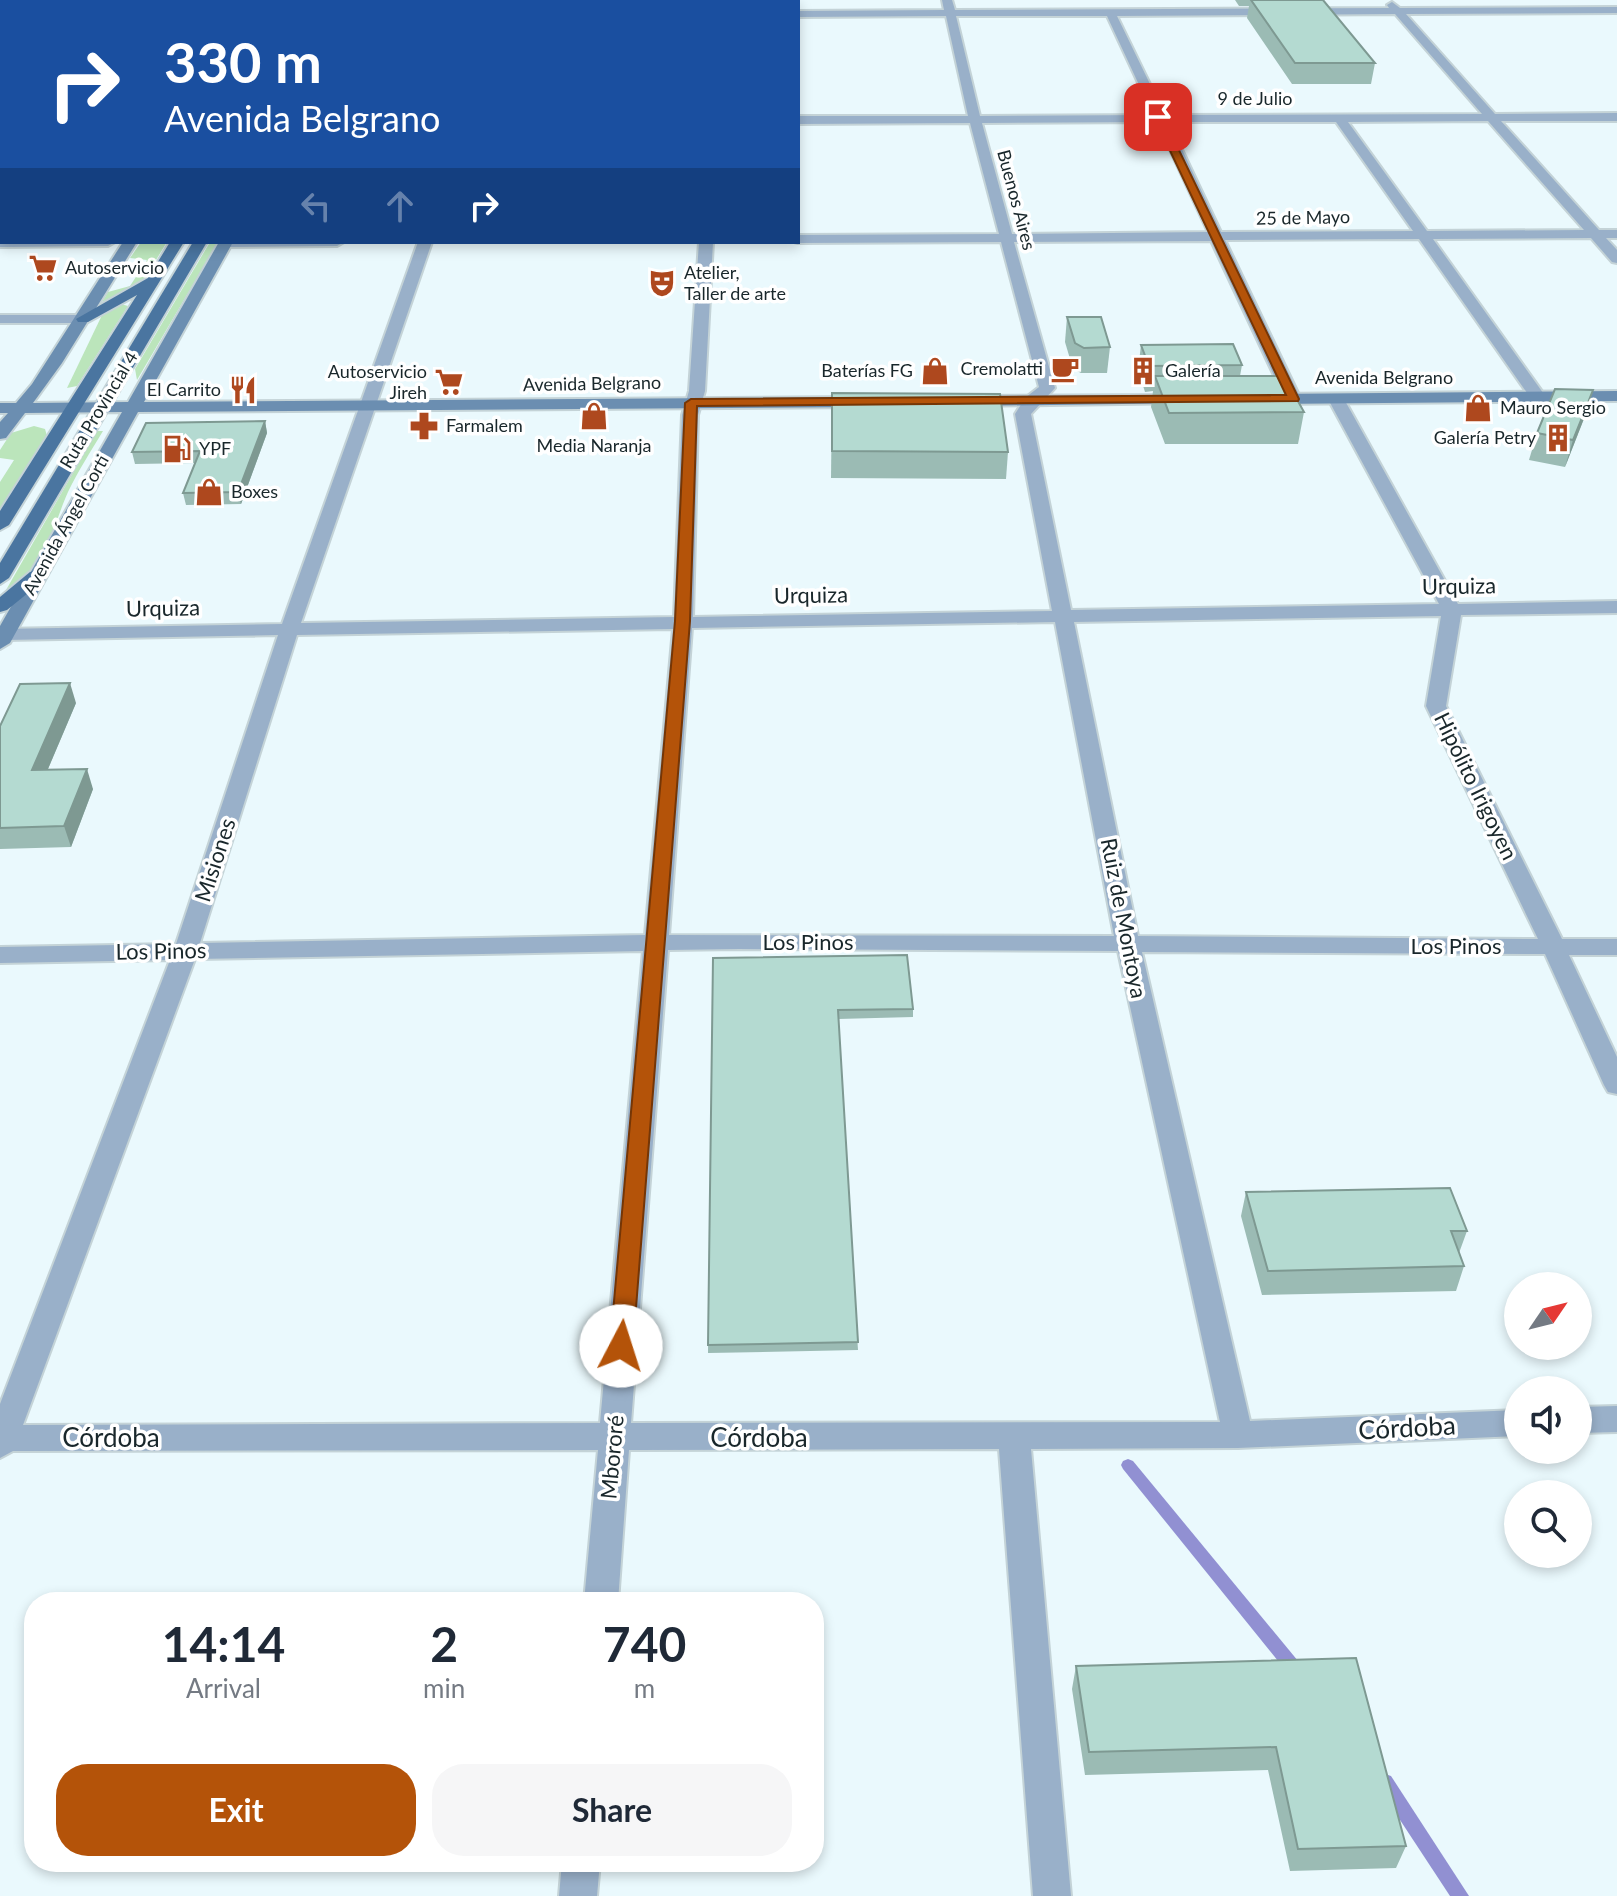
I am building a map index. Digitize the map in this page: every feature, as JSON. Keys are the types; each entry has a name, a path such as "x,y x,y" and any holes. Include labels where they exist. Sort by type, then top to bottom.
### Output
{"main road":[{"path":"0,434 9,408 35,391 129,244"},
{"name":"Ruta Provincial 4","path":"0,525 176,244"},
{"name":"Ruta Provincial 4","path":"0,578 199,244"},
{"name":"Avenida Ángel Corti","path":"3,638 225,244"},
{"path":"83,319 153,280"},
{"name":"Avenida Belgrano","path":"1247,399 1617,396"},
{"path":"955,402 1201,399"},
{"name":"Avenida Belgrano","path":"9,408 878,402"},
{"path":"0,606 37,576"}],"street":[{"path":"1387,0 1617,259"},
{"path":"800,14 949,7 1111,13 1617,10"},
{"name":"Buenos Aires","path":"949,7 975,121 1047,388 1031,401"},
{"path":"1111,13 1293,399"},
{"path":"1339,117 1538,397"},
{"name":"9 de Julio","path":"800,120 1617,117"},
{"name":"25 de Mayo","path":"800,239 1617,234"},
{"name":"Misiones","path":"1,1440 186,950 289,630 424,244"},
{"name":"Mbororé","path":"602,1592 683,621 691,403 697,391 706,244"},
{"path":"0,319 83,319"},
{"path":"1336,399 1452,610"},
{"name":"Ruiz de Montoya","path":"1031,401 1023,414 1066,615 1128,944 1238,1435"},
{"name":"Urquiza","path":"3,638 683,621 1617,607"},
{"name":"Hipólito Irigoyen","path":"1452,610 1436,706 1554,947 1617,1085"},
{"name":"Los Pinos","path":"0,955 656,945 739,941 1617,947"},
{"path":"1592,1420 1617,1419"},
{"name":"Córdoba","path":"1,1440 1238,1435 1504,1424"},
{"path":"1014,1436 1052,1896"},
{"path":"578,1896 580,1872"}],"green space":[{"path":"140,244 166,244 142,283 102,302 108,292 130,286 147,260 130,258"},
{"path":"209,244 217,244 137,380 135,369"},
{"path":"121,304 128,306 77,386 67,388 103,313"},
{"path":"34,426 45,429 47,436 0,511 0,482 14,460 0,458 0,450 11,433"},
{"path":"97,431 103,431 68,492 38,562 30,574 6,590"}],"building":[{"path":"1251,0 1323,0 1375,63 1295,63"},
{"path":"1067,317 1101,317 1110,347 1084,348 1075,343"},
{"path":"1233,344 1242,365 1149,366 1141,345"},
{"path":"1155,376 1284,376 1304,412 1169,413"},
{"path":"1555,389 1593,390 1573,440 1537,433"},
{"path":"832,393 1000,394 1008,452 832,451"},
{"path":"265,421 238,492 183,493 200,451 132,452 146,423"},
{"path":"70,683 32,770 87,769 64,826 0,828 0,726 20,684"},
{"path":"907,955 913,1009 838,1010 858,1342 708,1345 713,958"},
{"path":"1450,1188 1467,1231 1451,1231 1464,1266 1268,1271 1246,1192"},
{"path":"1356,1658 1406,1846 1298,1849 1276,1747 1089,1752 1076,1666"}],"waterway":[{"path":"1128,1465 1297,1672"},
{"path":"1385,1782 1460,1896"}],"place":[{"name":"Autoservicio","path":"43,268"},
{"name":"Atelier, Taller de arte","path":"662,283"},
{"name":"Cremolatti","path":"1065,369"},
{"name":"Baterías FG","path":"935,371"},
{"name":"Galería","path":"1143,371"},
{"name":"Autoservicio Jireh","path":"449,382"},
{"name":"El Carrito","path":"243,390"},
{"name":"Mauro Sergio","path":"1478,408"},
{"name":"Media Naranja","path":"594,416"},
{"name":"Farmalem","path":"424,426"},
{"name":"Galería Petry","path":"1558,438"},
{"name":"YPF","path":"177,449"},
{"name":"Boxes","path":"209,492"}],"route":[{"path":"621,1346 683,621 691,403 1293,399 1158,117"}]}
